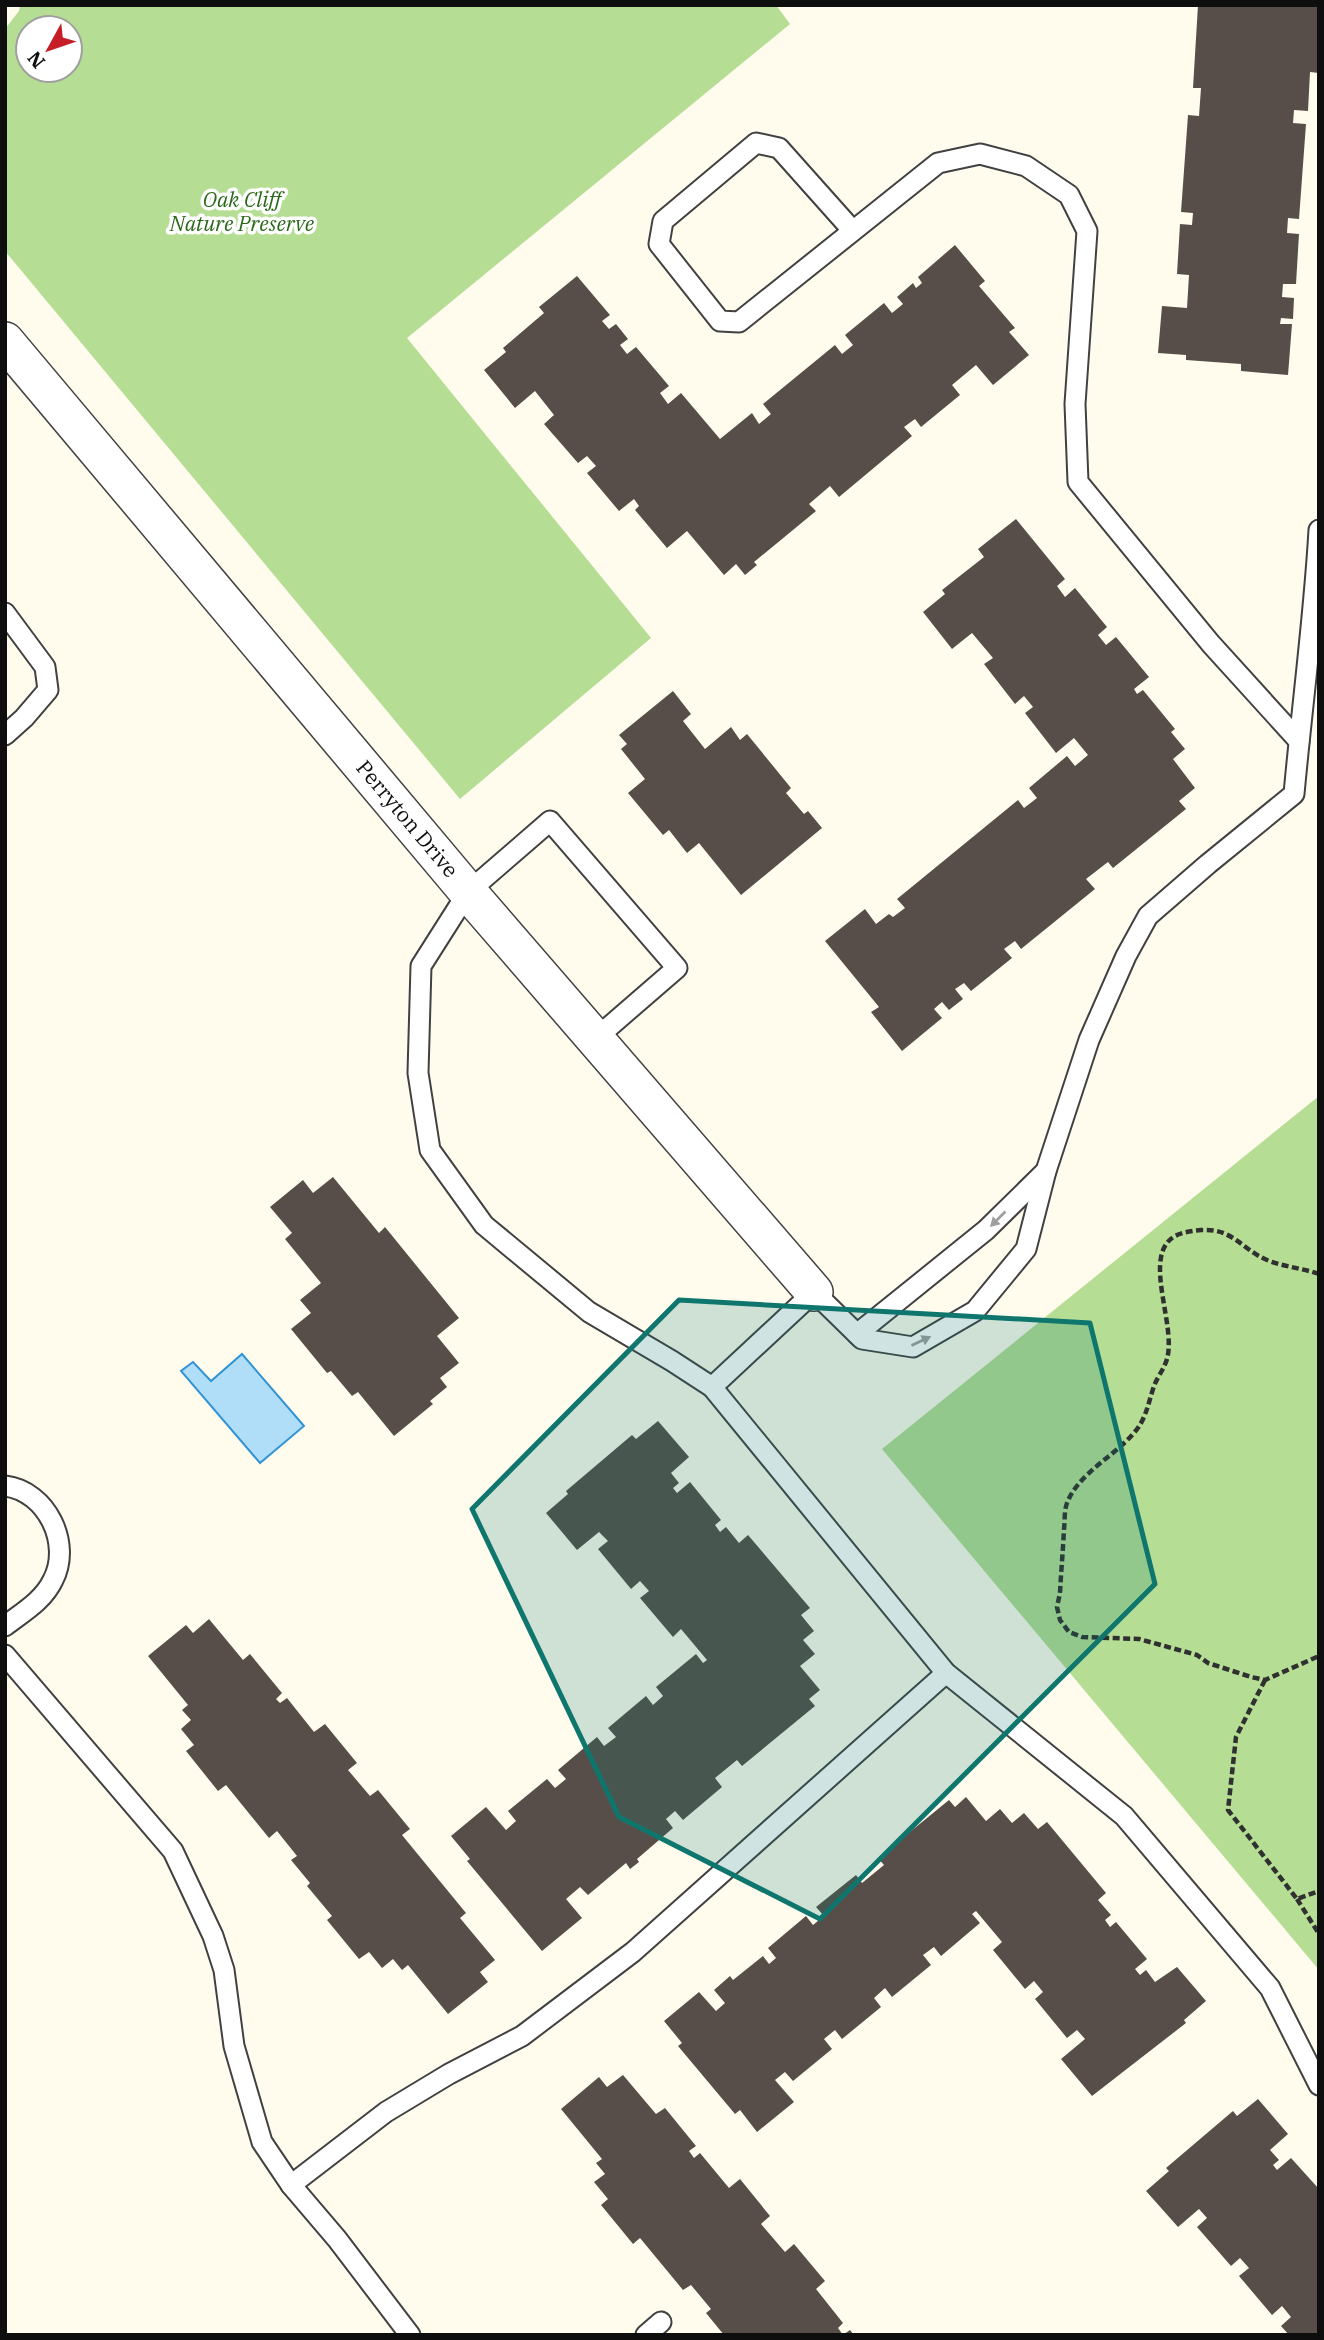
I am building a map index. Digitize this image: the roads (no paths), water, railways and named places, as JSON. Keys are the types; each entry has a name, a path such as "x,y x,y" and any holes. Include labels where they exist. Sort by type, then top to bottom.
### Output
{"street":[{"name":"Perryton Drive","path":"5,341 468,891 814,1292"}],"lane":[{"path":"853,231 779,148 756,144 663,221 659,244 720,321 740,322 938,163 980,155 1026,166 1069,195 1087,231 1075,404 1077,482 1211,644 1299,741"},
{"path":"712,1387 814,1292 862,1339 913,1347 975,1311 1026,1249 1046,1171 1089,1040 1126,956 1148,916 1294,794 1319,530"},
{"path":"5,613 45,667 48,690 5,735"},
{"path":"595,1039 677,968 550,821 468,891 421,966 418,1073 430,1150 484,1225 590,1312 712,1387 946,1674 1124,1816 1270,1988 1319,2085"},
{"path":"857,1334 986,1230 1046,1171"},
{"path":"5,1486 32,1497 48,1513 58,1534 60,1557 54,1579 42,1598 5,1626"},
{"path":"5,1655 173,1851 214,1936 224,1970 234,2046 262,2142 291,2185 337,2239 410,2335"},
{"path":"291,2185 386,2112 449,2074 522,2036 633,1952 946,1674"}],"water":[{"path":"242,1354 304,1426 260,1463 181,1371 193,1362 211,1381"}],"park label":[{"name":"Oak Cliff Nature Preserve","path":"242,212"}]}
